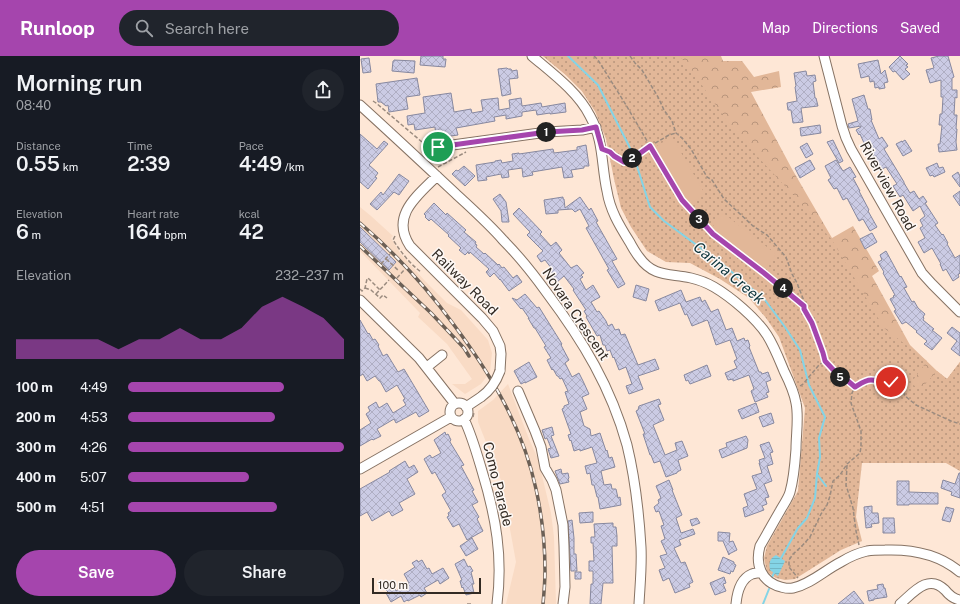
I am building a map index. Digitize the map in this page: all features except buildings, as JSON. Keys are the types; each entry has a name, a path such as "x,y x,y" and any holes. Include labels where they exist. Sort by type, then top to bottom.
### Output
{"street":[{"path":"532,56 569,88 590,115 596,127 602,149 606,189 612,210 639,258 654,271 703,282 725,294 755,320 766,333 773,345 793,391 797,404 797,421 792,484 787,499 760,546 758,554 761,572 765,578 777,586 792,588 803,585 841,562 862,553 892,550 923,553 936,557 950,564 960,572"},
{"name":"Riverview Road","path":"824,56 842,126 851,148 922,273 960,312"},
{"name":"Novara Crescent","path":"360,105 504,240 561,312 602,378 613,403 627,445 632,468 641,548 639,604"},
{"path":"438,147 547,132 582,130 596,127"},
{"name":"Railway Road","path":"437,176 413,201 406,211 403,222 404,234 410,246 482,318 493,331 502,354 498,379 488,392 466,407"},
{"path":"360,300 412,350 454,404"},
{"path":"427,368 442,355"},
{"path":"518,392 535,430 541,448 545,468 556,490 563,525 565,587 563,604"},
{"path":"460,403 466,407 468,412 466,418 458,421 451,417 450,408 454,404 460,403"},
{"path":"360,469 451,417"},
{"name":"Como Parade","path":"464,419 476,450 495,518 499,563 497,604"},
{"path":"736,604 738,593 743,581 751,574 761,572"},
{"path":"900,604 926,583 936,583 954,598 960,600"}],"path":[{"path":"594,56 626,105 682,200 713,234 804,306"},
{"path":"630,56 642,70 664,110 672,121 676,133 691,149 707,177 712,180 724,199 752,226 767,235 786,257 792,274 797,282 804,301 804,309 812,323 825,361 839,376 855,387"},
{"path":"372,101 422,142"},
{"path":"602,149 610,152 624,162 669,135 676,133"},
{"path":"442,164 470,150 471,142"},
{"path":"395,236 393,240 401,252 421,272"},
{"path":"381,264 390,254"},
{"path":"386,259 398,271"},
{"path":"396,278 405,269"},
{"path":"365,288 368,278 380,290"},
{"path":"376,294 390,280"},
{"path":"360,289 362,291 365,288 371,290 380,298 383,295 387,298"},
{"path":"803,384 819,365 825,361"},
{"path":"796,575 789,567 789,560 810,537 828,500 832,481 840,475 847,464 860,453 861,431 851,403 852,393 855,387 870,380 884,383 891,382 902,389 906,396 916,405 960,424"},
{"path":"473,417 475,410"},
{"path":"847,464 846,485 853,508 856,531 862,553"}],"shaded area":[{"path":"360,207 393,236 391,238 400,253 425,281 447,303 461,310 488,340 492,353 490,372 481,384 465,394 452,384 465,384 472,379 447,344 418,317 420,313 360,251"},
{"path":"508,384 538,459 551,513 554,537 556,604 506,604 516,562 501,480 478,422 478,411 493,400"}],"green space":[{"path":"543,56 721,56 723,61 742,61 754,77 779,71 781,87 751,92 792,169 832,238 853,226 879,271 872,276 910,345 947,379 960,362 960,419 917,401 595,111 582,91 566,75"},
{"path":"543,56 679,56 690,68 733,130 795,197 832,240 884,328 927,361 911,383 920,390 937,371 947,379 960,362 960,471 946,463 862,463 856,517 862,541 841,550 795,579 785,580 776,578 767,572 764,558 767,546 798,491 805,408 779,337 766,318 749,298 720,279 690,263 666,262 647,251 631,227 621,208 606,139 595,111 582,91 566,75"},
{"path":"672,137 705,194 686,206 653,148"},
{"path":"723,213 776,254 762,271 710,230"}],"water":[{"path":"776,555 785,561 778,576 770,570 771,560"}],"waterway":[{"name":"Carina Creek","path":"568,56 598,85 629,146 650,207 664,221 721,263 765,300 800,350 809,385 825,417 819,438 820,457 815,498 807,518 798,528 780,560"},
{"path":"817,474 826,486"},
{"name":"Carina Creek","path":"772,577 775,571"},
{"name":"Carina Creek","path":"763,604 769,589"}],"railway":[{"path":"360,223 373,234 422,284 444,311 468,344 504,403 523,445 536,489 540,509 545,561 543,604"},
{"path":"360,246 431,313 464,348 469,356"}],"route":[{"path":"438,147 547,132 582,130 596,127 602,149 610,152 624,162 650,146 682,200 713,234 804,306 804,309 812,323 825,361 839,376 855,387 870,380 884,383 891,382"}]}
